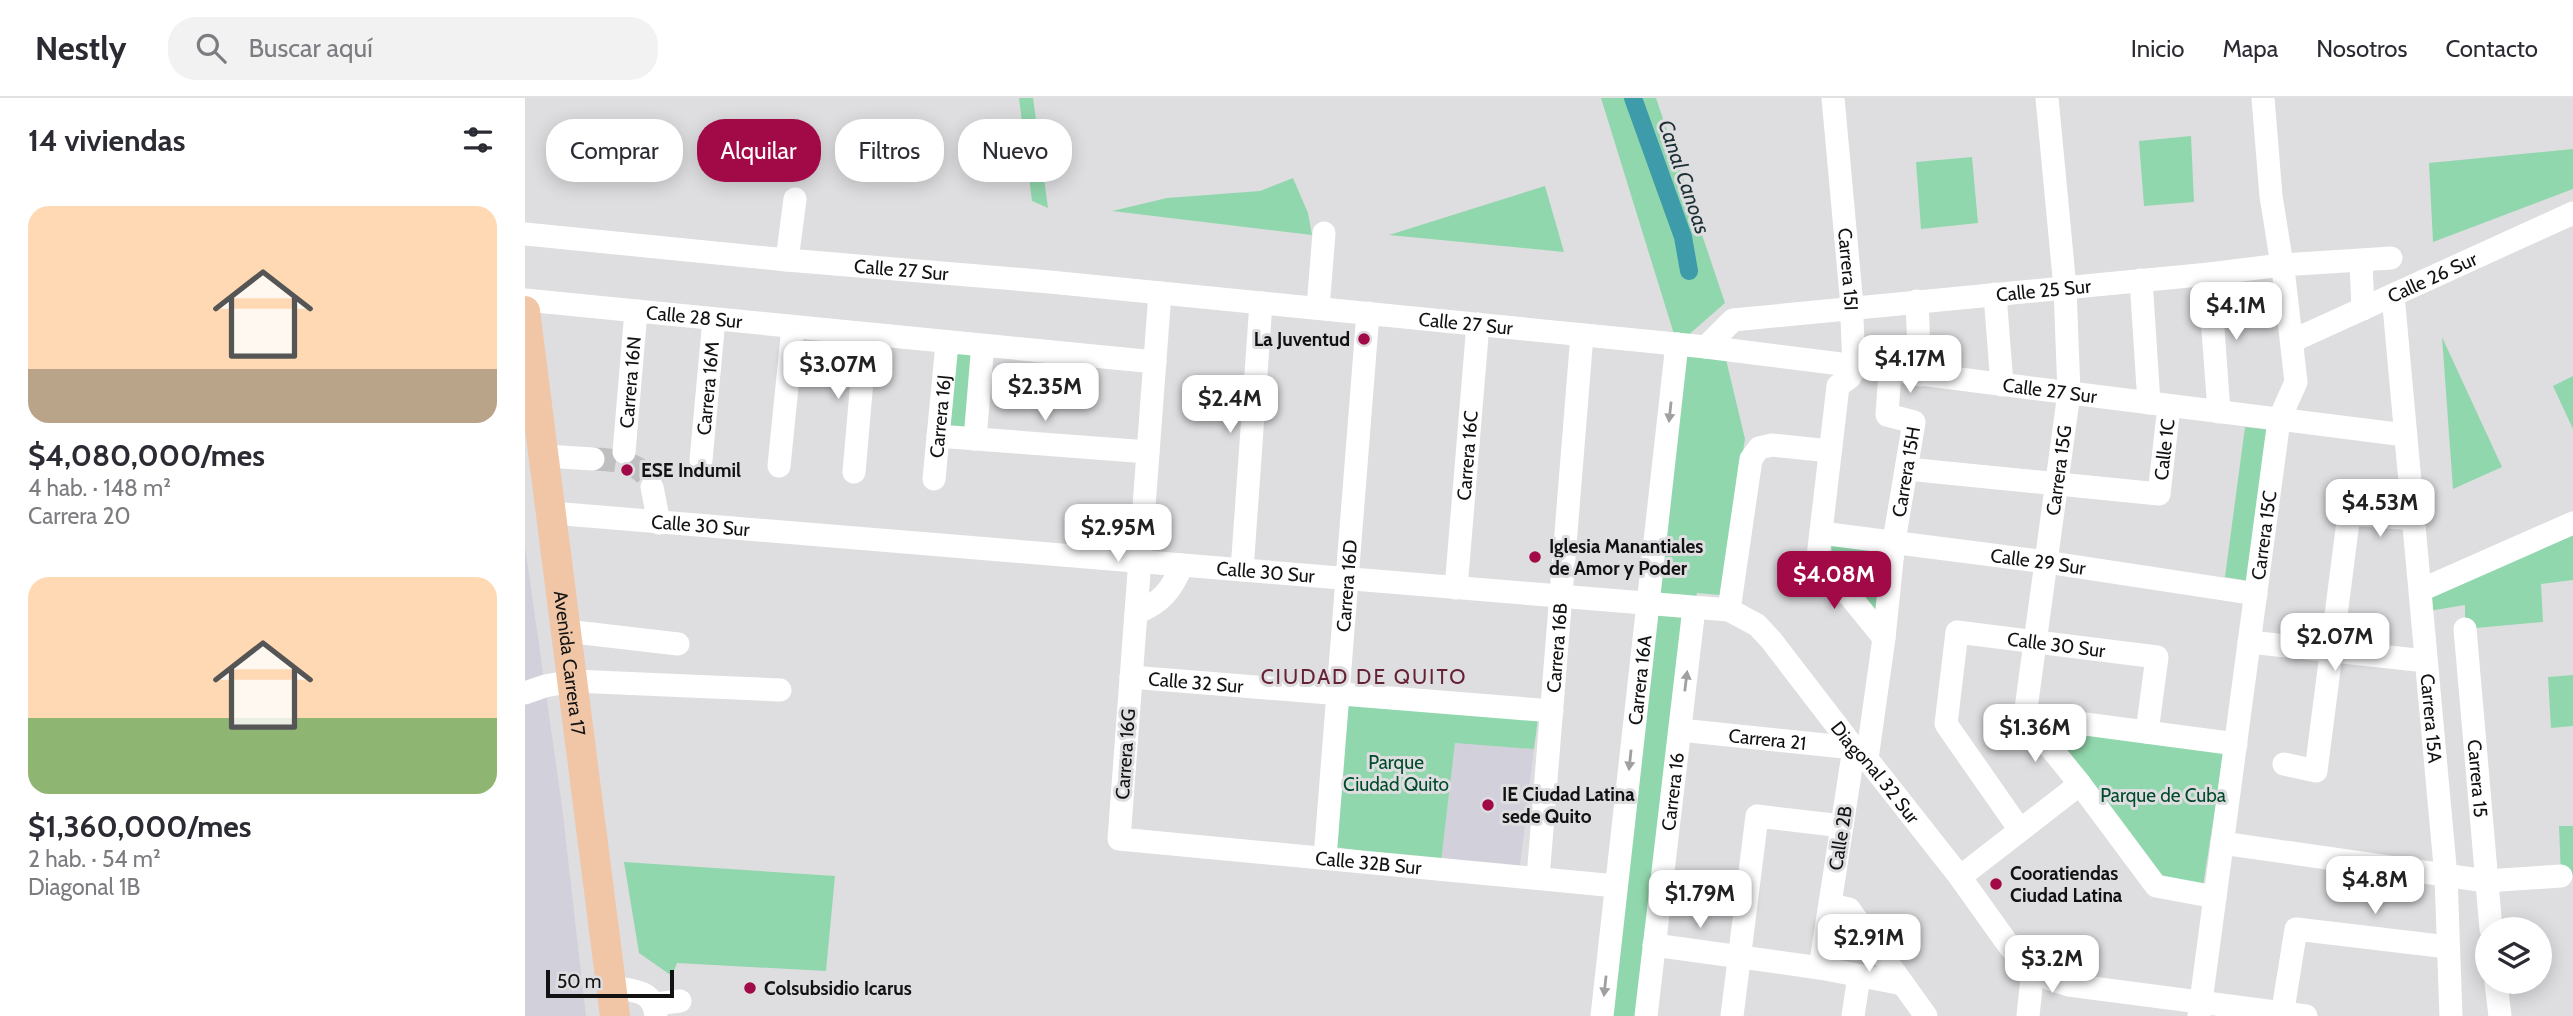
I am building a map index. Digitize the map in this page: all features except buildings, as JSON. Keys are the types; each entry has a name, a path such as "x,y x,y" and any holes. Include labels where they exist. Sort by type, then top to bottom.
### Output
{"main road":[{"name":"Avenida Carrera 17","path":"525,311 613,1002"}],"street":[{"name":"Carrera 15I","path":"1833,98 1852,307 1854,367"},
{"name":"Carrera 15G","path":"2025,716 2069,394 2065,288 2047,98"},
{"name":"Carrera 15C","path":"2200,1009 2279,420 2296,382 2271,196 2263,98"},
{"path":"787,260 795,199"},
{"name":"Calle 26 Sur","path":"2292,341 2573,212"},
{"path":"1318,308 1324,233"},
{"name":"Calle 27 Sur","path":"525,234 1706,347 2405,435"},
{"name":"Calle 25 Sur","path":"1706,347 1733,320 2281,265 2391,258"},
{"path":"2361,261 2363,309"},
{"path":"2209,274 2220,412"},
{"name":"Calle 1C","path":"2056,483 2159,494 2159,405 2141,281"},
{"name":"Carrera 16G","path":"1119,839 1160,293"},
{"path":"1994,294 2002,385"},
{"name":"Carrera 15A","path":"2393,295 2446,877 2451,1016"},
{"name":"Calle 28 Sur","path":"525,300 1155,362"},
{"path":"1917,301 1920,375"},
{"path":"1242,570 1261,303"},
{"name":"Carrera 16N","path":"624,453 636,311"},
{"name":"Carrera 16D","path":"1325,858 1368,313"},
{"name":"Carrera 16M","path":"701,460 715,319"},
{"name":"Carrera 16C","path":"1456,588 1478,324"},
{"path":"779,466 793,327"},
{"path":"854,472 866,334"},
{"name":"Carrera 16B","path":"1538,878 1582,335"},
{"name":"Carrera 16A","path":"1602,1016 1677,344"},
{"name":"Carrera 16J","path":"934,479 946,354"},
{"path":"975,439 982,355"},
{"path":"1854,367 1850,377 1838,386 1818,557 1884,638"},
{"name":"Carrera 15H","path":"1861,754 1884,638 1894,541 1913,422 1887,415 1890,371"},
{"path":"938,436 1148,452"},
{"path":"1729,610 1751,459 1759,448 1772,445 1830,451"},
{"path":"545,456 593,459"},
{"path":"1907,469 2056,483"},
{"path":"652,487 659,523"},
{"name":"Calle 30 Sur","path":"552,513 1729,610"},
{"path":"2284,764 2316,771 2349,514 2413,519"},
{"path":"2421,590 2573,523"},
{"name":"Calle 29 Sur","path":"1821,533 2046,562 2256,594"},
{"path":"1136,613 1153,606 1163,598 1174,585 1182,565"},
{"name":"Carrera 16","path":"1646,1016 1694,608"},
{"name":"Diagonal 32 Sur","path":"1729,610 1756,625 1771,640 1959,877 2010,947 2033,968 2050,979 2069,985 2200,1009"},
{"name":"Carrera 15","path":"2465,629 2490,917"},
{"path":"566,631 678,644"},
{"name":"Calle 30 Sur","path":"2020,830 1946,724 1957,632 2157,657 2147,732"},
{"path":"2249,642 2425,661"},
{"name":"Calle 32 Sur","path":"1131,677 1552,710"},
{"path":"525,693 573,681 781,690"},
{"path":"2025,716 2235,744"},
{"path":"2025,716 2156,886 2215,897"},
{"name":"Carrera 21","path":"1680,730 1861,754"},
{"name":"Calle 2B","path":"1820,968 1842,826 1861,754"},
{"path":"1959,877 2080,784"},
{"path":"1732,1016 1757,816 1842,826"},
{"name":"Calle 32B Sur","path":"1119,839 1616,886"},
{"path":"2222,843 2486,881 2561,876"},
{"path":"1830,905 1849,909 1926,1016"},
{"path":"2282,1015 2296,929 2448,947"},
{"path":"1654,945 1820,968 1903,984"},
{"path":"2028,1016 2033,968"},
{"path":"1853,1016 1859,976"},
{"path":"2497,994 2500,1016"},
{"path":"613,1002 648,995 655,1010 680,1001"},
{"path":"2200,1009 2306,1016"}],"shaded area":[{"path":"525,546 562,806 586,1016 525,1016"},
{"name":"IE Ciudad Latina sede Quito","path":"1455,742 1534,749 1520,866 1441,862"}],"green space":[{"path":"1019,98 1033,98 1036,119 1022,119"},
{"path":"1601,98 1656,98 1725,303 1678,344 1724,351 1745,439 1720,595 1697,593 1694,608 1646,1016 1606,1016 1677,344"},
{"path":"2191,136 2194,202 2144,206 2139,141"},
{"path":"2573,149 2573,189 2433,242 2429,163"},
{"path":"1972,157 1978,223 1921,229 1916,162"},
{"path":"1293,178 1308,213 1312,235 1112,211 1167,198 1260,191"},
{"path":"1030,182 1044,182 1048,208 1032,201"},
{"path":"1545,186 1564,252 1389,235"},
{"path":"2442,337 2502,467 2453,489"},
{"path":"950,351 978,353 972,433 944,431"},
{"path":"2573,376 2573,429 2553,386"},
{"path":"2245,427 2270,430 2250,581 2225,577"},
{"path":"2573,531 2573,580 2541,584 2543,622 2465,629 2465,605 2429,611 2428,596"},
{"path":"1831,542 1885,550 1879,617 1832,555"},
{"path":"2573,675 2573,726 2551,728 2548,677"},
{"name":"Parque Ciudad Quito","path":"1349,701 1538,719 1534,749 1455,743 1441,862 1334,847"},
{"name":"Parque de Cuba","path":"2043,724 2224,751 2203,886 2161,881"},
{"path":"2559,826 2573,826 2573,875 2561,876"},
{"path":"624,862 835,876 826,971 677,963 672,976 639,953"}],"waterway":[{"name":"Canal Canoas","path":"1633,98 1683,237 1689,271"}],"tunnel":[{"path":"593,459 611,460 636,467 643,472 652,487"}],"place":[{"name":"La Juventud","path":"1364,339"},
{"name":"ESE Indumil","path":"627,470"},
{"name":"Iglesia Manantiales de Amor y Poder","path":"1535,557"},
{"name":"IE Ciudad Latina sede Quito","path":"1488,805"},
{"name":"Cooratiendas Ciudad Latina","path":"1996,884"},
{"name":"Colsubsidio Icarus","path":"750,988"}],"district":[{"name":"CIUDAD DE QUITO","path":"1364,677"}]}
